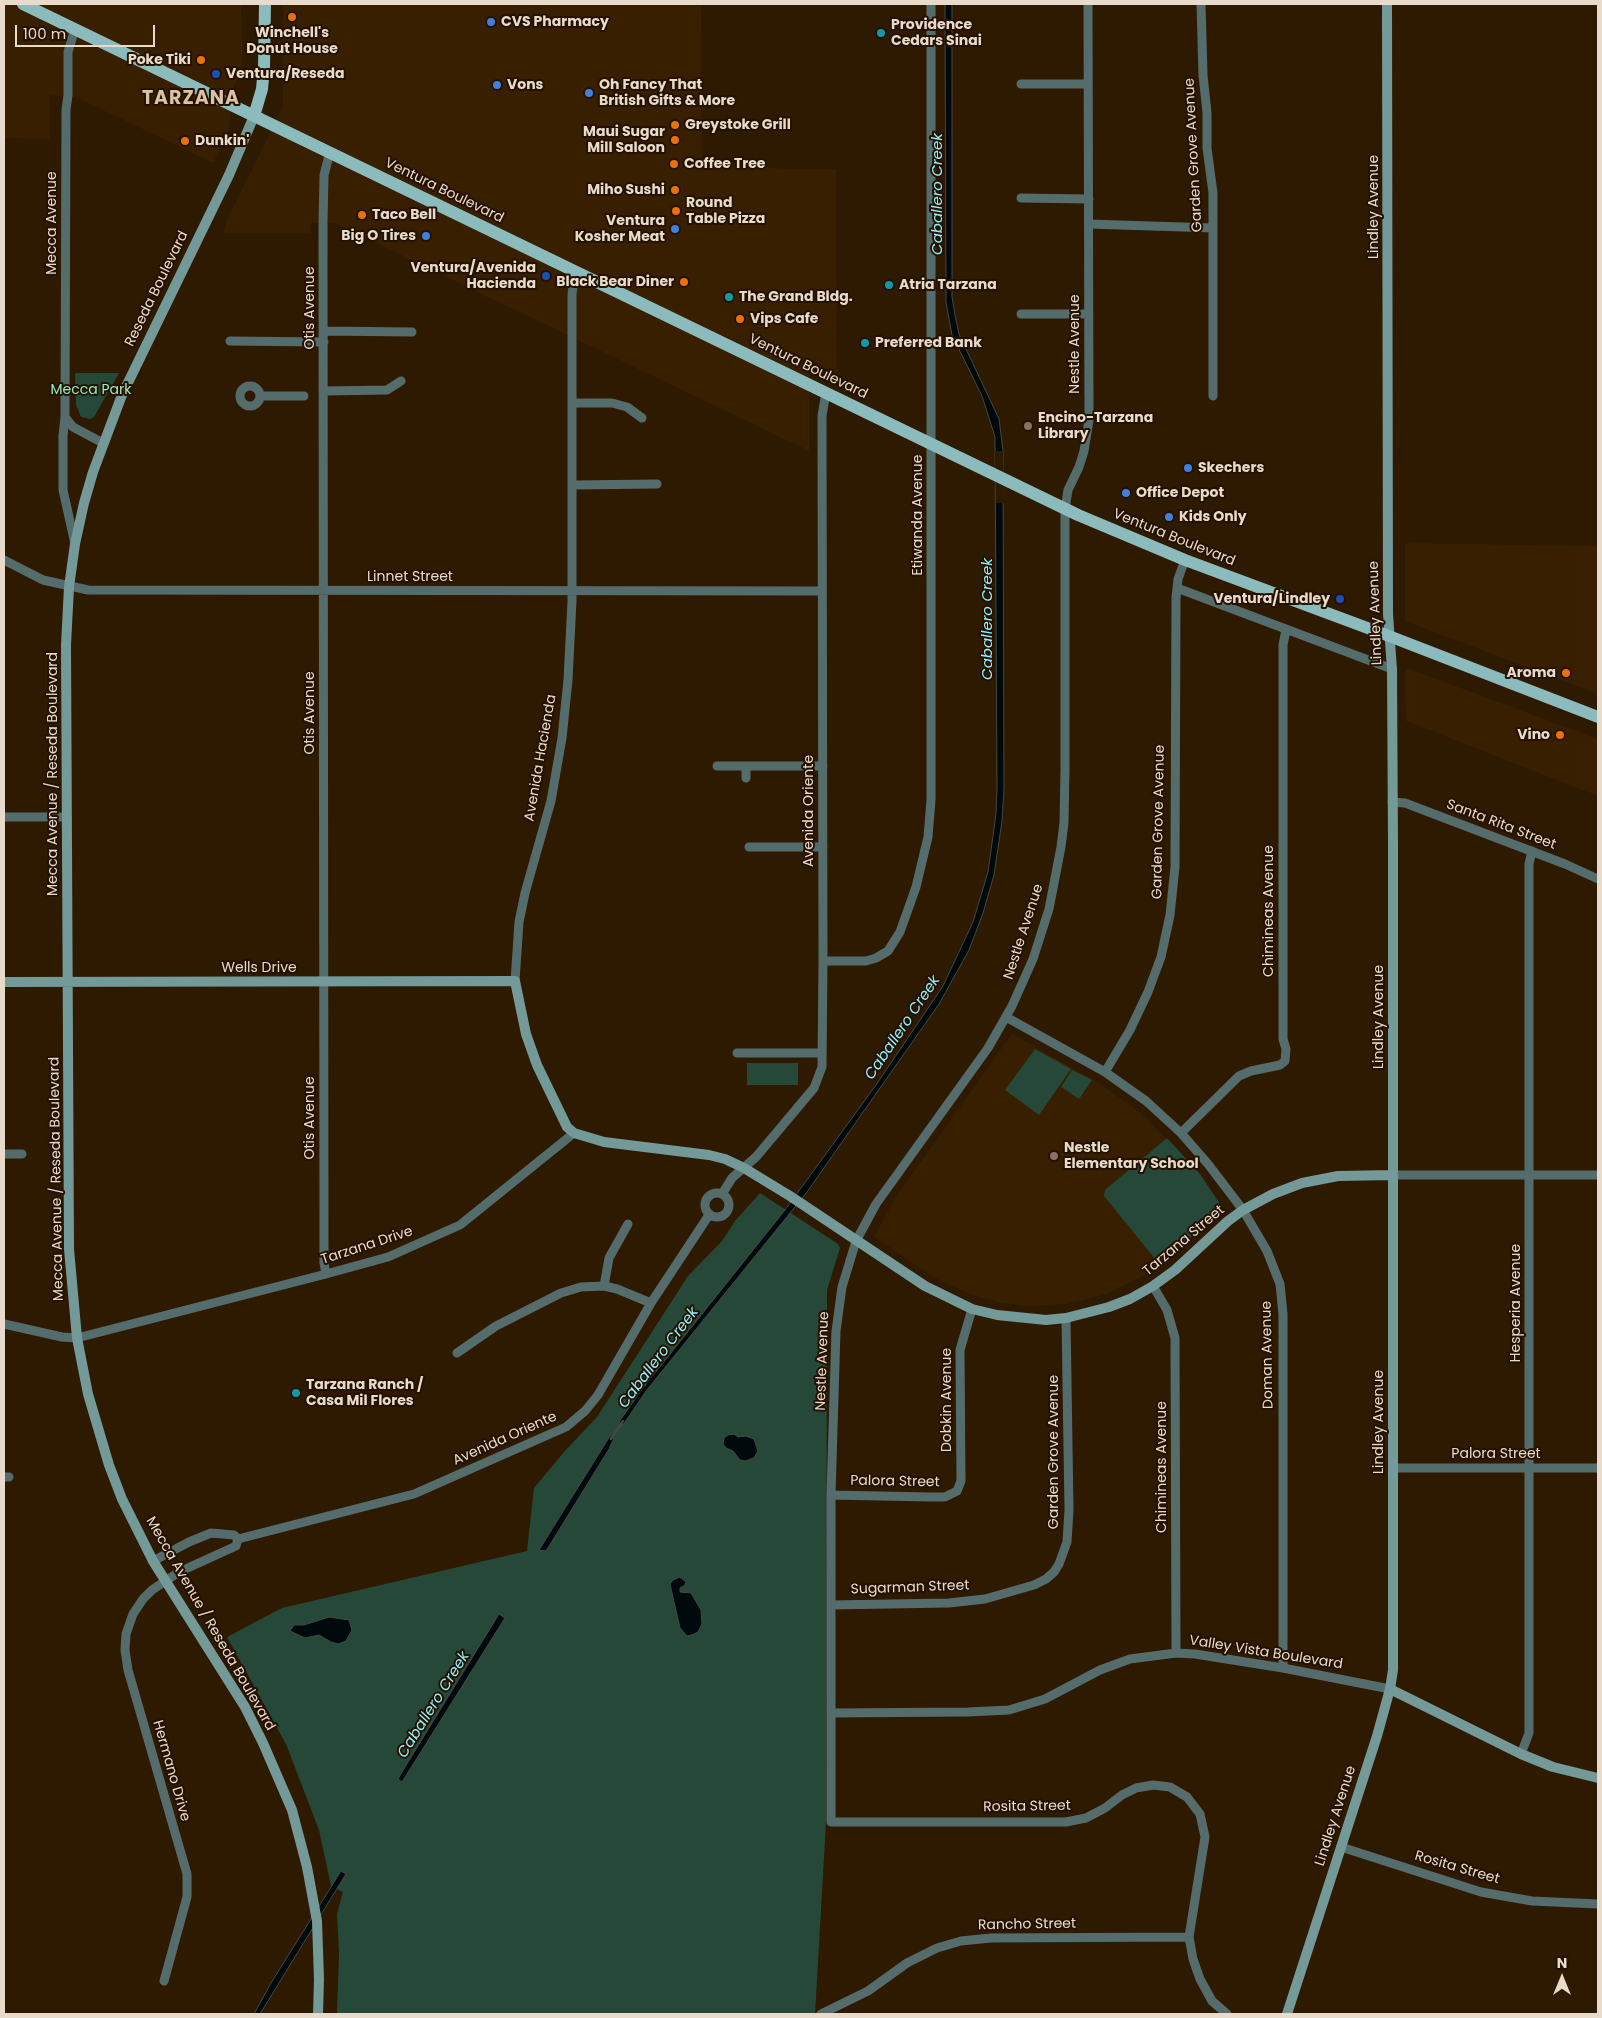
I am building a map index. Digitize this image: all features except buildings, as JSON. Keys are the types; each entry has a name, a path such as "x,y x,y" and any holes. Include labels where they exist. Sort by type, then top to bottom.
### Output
{"main road":[{"name":"Ventura Boulevard","path":"23,4 1118,533 1598,717"},
{"name":"Reseda Boulevard","path":"254,116 262,89 265,4"}],"street":[{"name":"Etiwanda Avenue","path":"823,961 866,961 888,951 900,932 916,887 928,837 931,800 931,4"},
{"name":"Nestle Avenue","path":"831,1822 832,1495 836,1331 842,1288 856,1241 876,1204 988,1048 1006,1017 1030,967 1049,909 1058,867 1064,823 1066,509 1068,490 1079,467 1088,434 1088,4"},
{"name":"Garden Grove Avenue","path":"1201,4 1207,148 1213,193 1213,396"},
{"name":"Lindley Avenue","path":"1287,2014 1390,1689 1393,1670 1392,669 1388,482 1387,4"},
{"name":"Mecca Avenue","path":"75,29 68,52 66,110 66,417 63,436 63,490 75,544"},
{"path":"1021,84 1088,84"},
{"name":"Reseda Boulevard","path":"69,587 75,544 84,503 103,443 122,395 229,175 254,116"},
{"name":"Otis Avenue","path":"326,1274 324,1253 323,981 324,175 330,152"},
{"path":"1021,198 1089,199"},
{"path":"1089,224 1213,228"},
{"name":"Avenida Hacienda","path":"574,1133 563,1120 538,1065 526,1034 515,981 520,922 525,893 551,801 562,738 571,645 572,294 576,272"},
{"path":"1021,314 1089,314"},
{"path":"324,331 412,332"},
{"path":"230,341 324,342"},
{"path":"324,391 387,390 401,382"},
{"name":"Avenida Oriente","path":"238,1539 414,1494 566,1427 585,1411 598,1395 651,1303 710,1215 704,1206 706,1199 711,1194 722,1194 732,1178 756,1157 814,1088 822,1067 822,416 826,392"},
{"path":"260,396 304,396"},
{"path":"572,403 612,403 627,407 642,418"},
{"path":"66,417 84,435 103,443"},
{"path":"572,485 657,484"},
{"name":"Linnet Street","path":"4,560 43,580 88,590 822,590"},
{"name":"Garden Grove Avenue","path":"1105,1072 1130,1030 1148,992 1161,957 1170,915 1174,867 1177,588 1185,560"},
{"name":"Mecca Avenue / Reseda Boulevard","path":"69,587 66,645 69,1249 77,1338 88,1394 104,1452 122,1499 153,1561 244,1707 263,1743 292,1810 308,1867 316,1917 319,1979 318,2014"},
{"path":"1177,588 1392,669"},
{"name":"Chimineas Avenue","path":"1181,1133 1239,1076 1251,1070 1280,1065 1285,1061 1286,1049 1283,1039 1283,645 1286,630"},
{"path":"716,766 823,766"},
{"path":"746,766 746,778"},
{"name":"Santa Rita Street","path":"1392,802 1405,803 1532,851 1598,879"},
{"path":"4,818 67,817"},
{"path":"749,847 823,847"},
{"name":"Hesperia Avenue","path":"1521,1754 1529,1733 1529,864 1532,851"},
{"name":"Wells Drive","path":"4,982 515,981"},
{"name":"Doman Avenue","path":"1006,1017 1105,1072 1146,1101 1181,1133 1208,1164 1243,1210 1267,1251 1280,1284 1283,1314 1283,1668"},
{"path":"737,1053 822,1053"},
{"path":"574,1133 604,1142 710,1155 725,1159 744,1168"},
{"name":"Tarzana Drive","path":"4,1324 62,1337 77,1338 388,1257 460,1225 574,1133"},
{"path":"4,1154 22,1154"},
{"name":"Tarzana Street","path":"744,1168 790,1196 925,1286 972,1310 1024,1319 1066,1318 1109,1307 1130,1299 1153,1286 1174,1270 1228,1221 1243,1210 1273,1194 1302,1183 1338,1176 1598,1175"},
{"path":"710,1215 721,1217 728,1211 729,1203 722,1194"},
{"path":"604,1286 609,1258 628,1224"},
{"path":"457,1353 496,1326 561,1293 581,1287 604,1286 617,1289 651,1303"},
{"name":"Chimineas Avenue","path":"1153,1286 1167,1310 1175,1338 1176,1653"},
{"name":"Dobkin Avenue","path":"957,1491 961,1481 960,1350 972,1310"},
{"name":"Garden Grove Avenue","path":"1046,1579 1059,1564 1067,1542 1069,1510 1066,1318"},
{"name":"Palora Street","path":"1393,1468 1598,1468"},
{"name":"Palora Street","path":"832,1495 945,1497 957,1491"},
{"name":"Avenida Oriente","path":"153,1561 194,1539 211,1533 234,1535 238,1539"},
{"name":"Avenida Oriente","path":"165,1580 207,1557 236,1546 238,1539"},
{"name":"Sugarman Street","path":"831,1605 949,1603 985,1599 1034,1585 1046,1579"},
{"name":"Hermano Drive","path":"164,1981 187,1897 187,1874 128,1670 125,1650 126,1634 133,1614 149,1592 165,1580"},
{"name":"Valley Vista Boulevard","path":"832,1713 1009,1710 1045,1699 1100,1670 1130,1659 1176,1653 1195,1654 1283,1668 1390,1689 1521,1754 1553,1767 1598,1778"},
{"name":"Rosita Street","path":"831,1822 1066,1822 1086,1818 1136,1788 1153,1785 1170,1787 1187,1797 1200,1814 1205,1837 1189,1937 1193,1959 1200,1979 1212,2001 1227,2014"},
{"name":"Rosita Street","path":"1341,1847 1481,1892 1532,1900 1598,1904"},
{"name":"Rancho Street","path":"822,2013 868,1991 907,1963 937,1948 961,1941 991,1938 1189,1937"}],"shaded area":[{"path":"4,4 241,4 242,73 234,85 229,130 213,163 78,98 50,95 50,139 4,138"},
{"path":"283,4 701,4 702,162 786,169 836,169 837,373 809,360 809,451 334,223 311,223 310,233 223,233 228,217 283,107"},
{"path":"945,4 952,4 952,297 959,334 999,419 1003,451 1004,788 1002,821 994,875 983,913 969,950 939,1004 807,1192 646,1391 623,1425 619,1422 643,1388 785,1210 876,1085 943,986 973,922 988,872 996,814 997,788 995,437 982,396 952,335 946,302"},
{"path":"1405,543 1598,546 1598,694 1405,621"},
{"path":"1407,669 1598,739 1598,796 1406,721 1405,672"},
{"name":"Nestle Elementary School","path":"1011,1035 1099,1083 1141,1113 1200,1174 1221,1204 1222,1209 1160,1265 1147,1274 1107,1294 1067,1304 1032,1306 1003,1303 972,1295 933,1277 876,1238 875,1235 895,1198"},
{"path":"734,1434 738,1437 746,1436 754,1439 758,1451 754,1458 745,1461 740,1460 733,1451 726,1448 723,1444 724,1438"},
{"path":"610,1436 614,1438 609,1449 546,1551 539,1550"},
{"path":"680,1577 686,1582 680,1588 680,1592 691,1593 701,1610 702,1624 698,1632 687,1636 680,1628 670,1584 673,1580"},
{"path":"499,1614 505,1618 402,1782 398,1779"},
{"path":"329,1617 349,1620 352,1630 346,1641 338,1644 319,1635 305,1638 290,1631 294,1625 304,1625"},
{"path":"341,1871 346,1874 260,2014 254,2014 271,1983"}],"green space":[{"name":"Mecca Park","path":"75,373 119,373 94,417 90,419 81,417 76,405"},
{"path":"1035,1049 1071,1069 1039,1115 1005,1090"},
{"path":"747,1063 798,1063 798,1085 747,1085"},
{"path":"1072,1070 1092,1080 1079,1099 1061,1087"},
{"path":"1167,1138 1200,1174 1222,1207 1205,1225 1160,1265 1104,1196 1105,1190"},
{"path":"760,1193 838,1244 840,1248 827,1290 826,1823 815,2014 337,2014 339,1952 337,1914 343,1892 331,1886 319,1830 286,1744 227,1637 282,1608 527,1551 534,1488 597,1417 688,1276 722,1241 735,1221"}],"pier":[{"path":"995,451 1003,451 1004,503 996,503"}],"waterway":[{"name":"Caballero Creek","path":"611,1439 623,1421"}],"place":[{"name":"Winchell's Donut House","path":"292,17"},
{"name":"CVS Pharmacy","path":"491,22"},
{"name":"Providence Cedars Sinai","path":"881,33"},
{"name":"Poke Tiki","path":"201,60"},
{"name":"Ventura/Reseda","path":"216,74"},
{"name":"Vons","path":"497,85"},
{"name":"Oh Fancy That British Gifts & More","path":"589,93"},
{"name":"Greystoke Grill","path":"675,125"},
{"name":"Maui Sugar Mill Saloon","path":"675,140"},
{"name":"Dunkin'","path":"185,141"},
{"name":"Coffee Tree","path":"674,164"},
{"name":"Miho Sushi","path":"675,190"},
{"name":"Round Table Pizza","path":"676,211"},
{"name":"Taco Bell","path":"362,215"},
{"name":"Ventura Kosher Meat","path":"675,229"},
{"name":"Big O Tires","path":"426,236"},
{"name":"Ventura/Avenida Hacienda","path":"546,276"},
{"name":"Black Bear Diner","path":"684,282"},
{"name":"Atria Tarzana","path":"889,285"},
{"name":"The Grand Bldg.","path":"729,297"},
{"name":"Vips Cafe","path":"740,319"},
{"name":"Preferred Bank","path":"865,343"},
{"name":"Encino-Tarzana Library","path":"1028,426"},
{"name":"Skechers","path":"1188,468"},
{"name":"Office Depot","path":"1126,493"},
{"name":"Kids Only","path":"1169,517"},
{"name":"Ventura/Lindley","path":"1340,599"},
{"name":"Aroma","path":"1566,673"},
{"name":"Vino","path":"1560,735"},
{"name":"Nestle Elementary School","path":"1054,1156"},
{"name":"Tarzana Ranch / Casa Mil Flores","path":"296,1393"}],"district":[{"name":"TARZANA","path":"191,99"}]}
